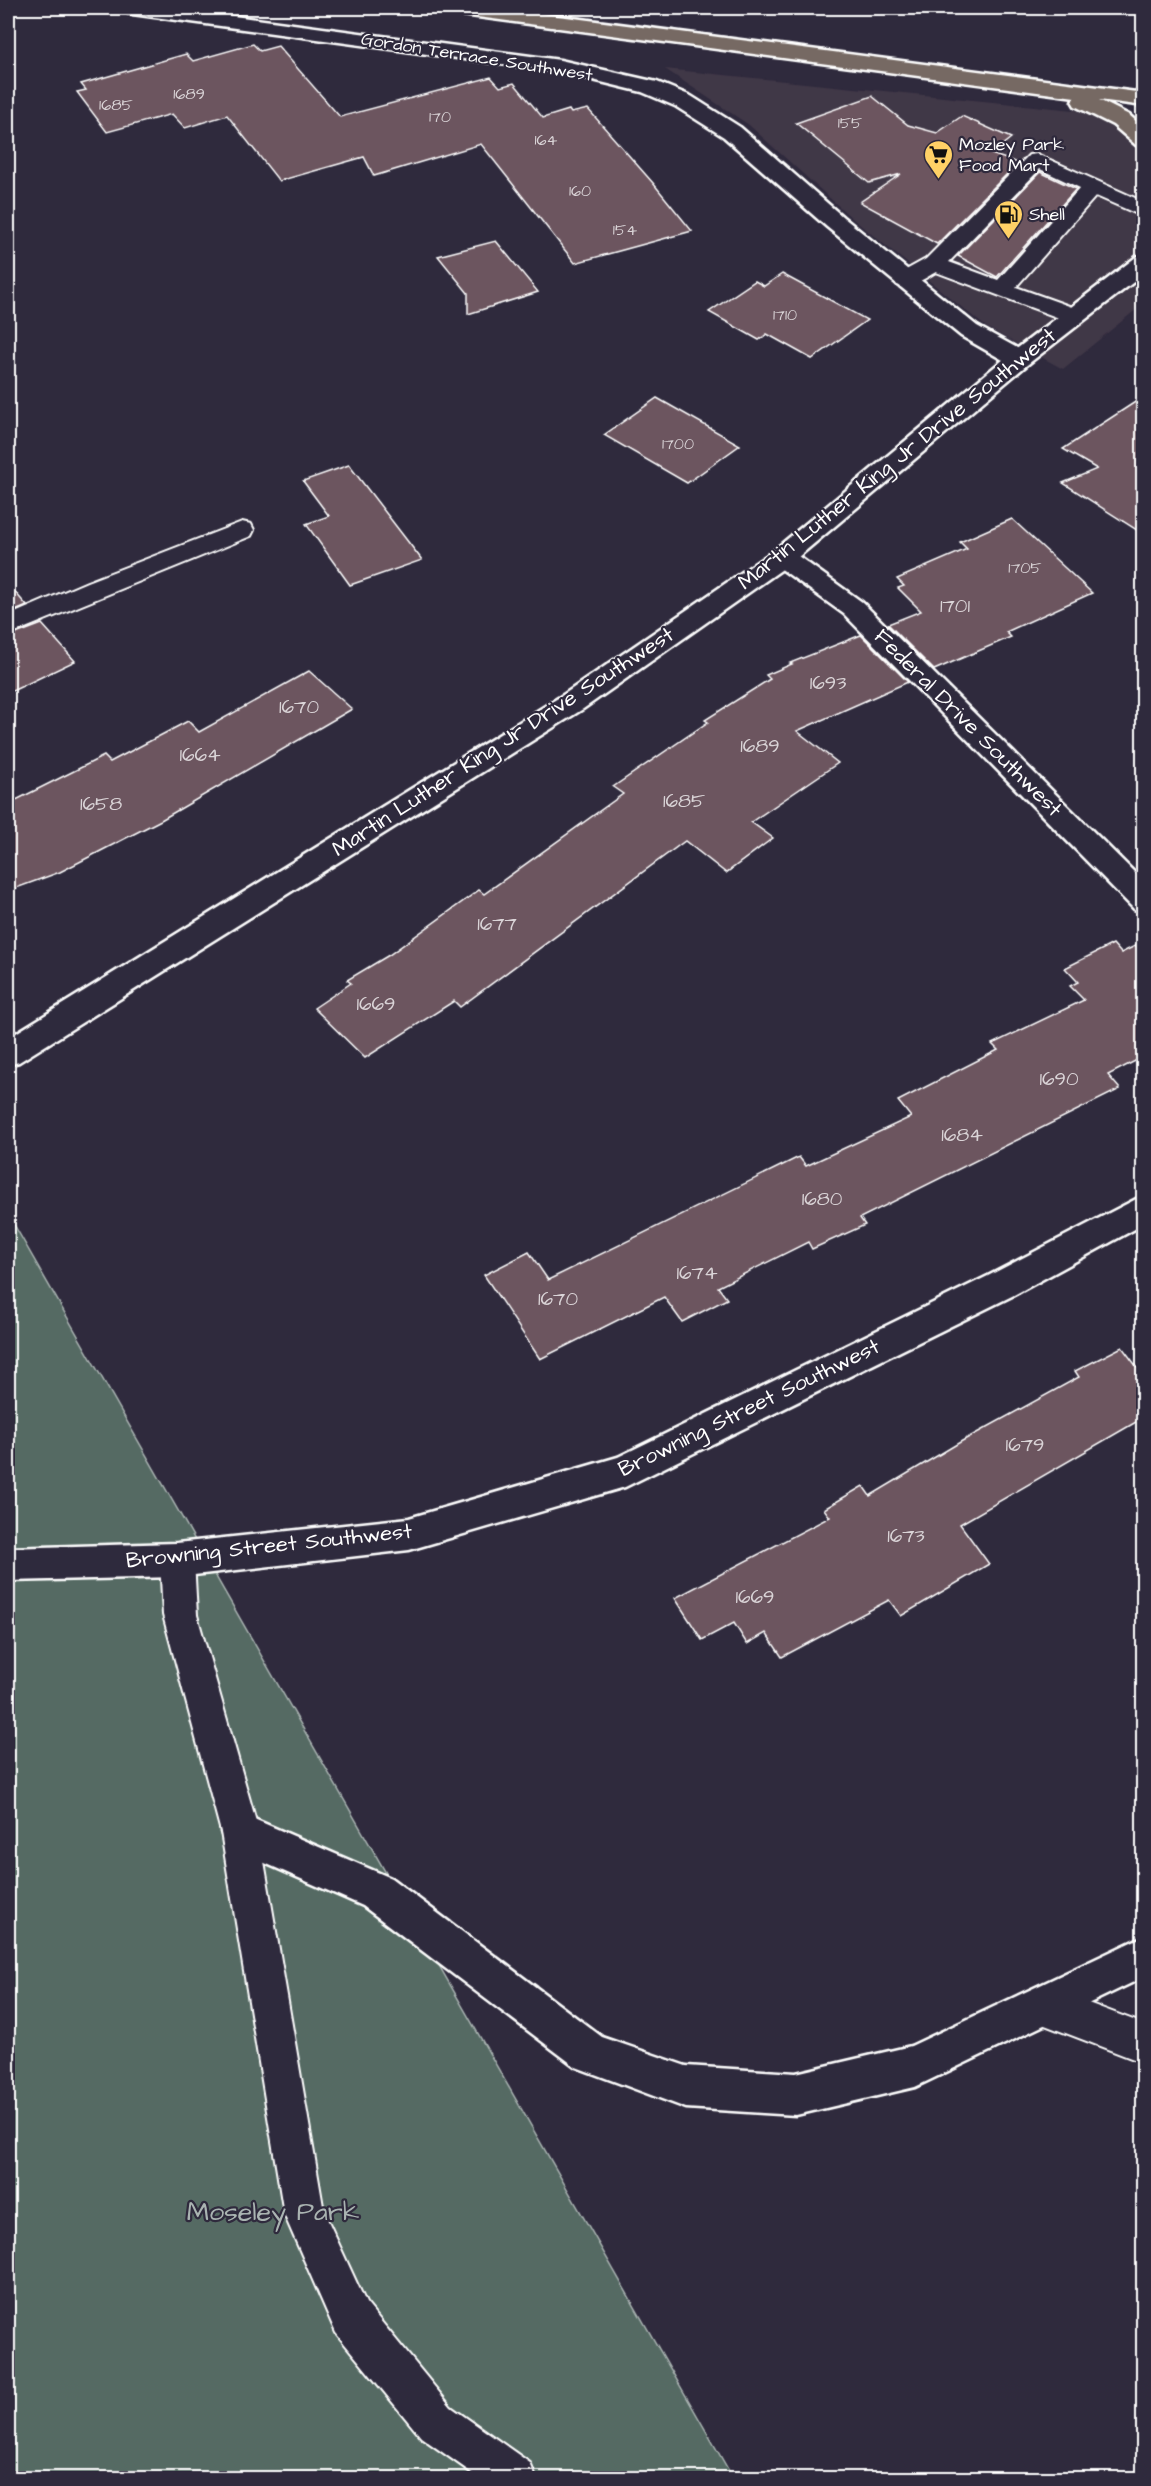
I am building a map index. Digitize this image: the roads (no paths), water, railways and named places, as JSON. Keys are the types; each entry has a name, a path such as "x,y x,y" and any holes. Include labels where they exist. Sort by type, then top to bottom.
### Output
{"highway":[{"path":"455,8 1065,92 1143,100"},
{"path":"1065,92 1121,120 1143,141"}],"street":[{"name":"Gordon Terrace Southwest","path":"132,8 560,66 649,87 683,101 732,132 905,280 969,331 1019,360"},
{"name":"Martin Luther King Jr Drive Southwest","path":"8,1053 573,702 782,557 1019,360 1143,262"},
{"name":"Federal Drive Southwest","path":"782,557 853,608 1143,902"},
{"name":"Browning Street Southwest","path":"8,1565 177,1560 409,1534 625,1471 1000,1286 1143,1208"},
{"path":"240,1832 377,1892 590,2053 686,2087 796,2094 915,2066 1143,1956"}],"lane":[{"path":"905,280 934,264 1037,160 1143,212"},
{"path":"1002,289 1093,186"},
{"path":"934,264 1075,316"},
{"path":"8,626 242,530"},
{"path":"177,1560 180,1615 240,1832 304,2214 351,2318 436,2422 515,2478"},
{"path":"1042,2005 1143,2044"}],"place":[{"name":"Mozley Park Food Mart","path":"938,180"},
{"name":"Shell","path":"1008,240"}],"park label":[{"name":"Moseley Park","path":"273,2212"}]}
